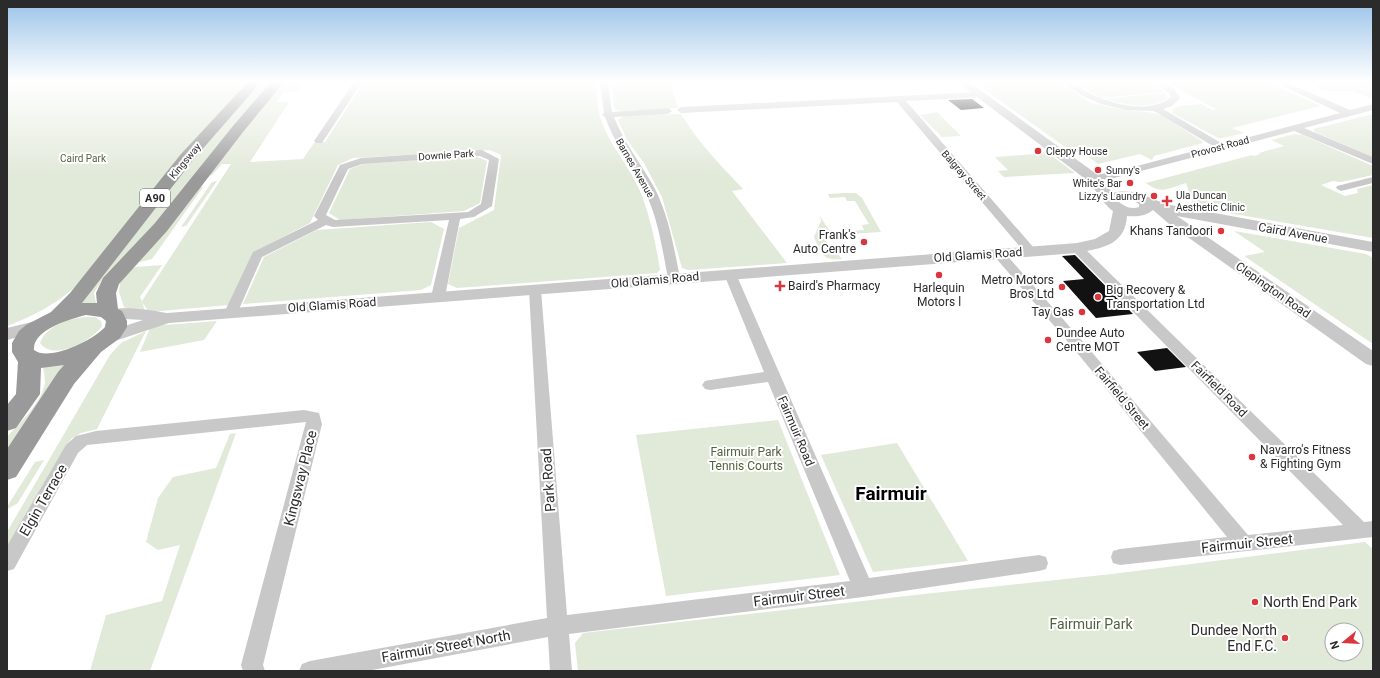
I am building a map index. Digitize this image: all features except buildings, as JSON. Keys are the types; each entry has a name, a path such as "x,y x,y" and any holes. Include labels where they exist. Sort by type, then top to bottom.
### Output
{"highway":[{"name":"Kingsway","path":"50,321 77,297 187,157 226,114"},
{"name":"Kingsway","path":"111,312 106,293 110,282 162,227 251,114"},
{"path":"50,321 86,310 98,309 111,312"},
{"name":"A90","path":"7,470 66,378 113,331 117,319 111,312"},
{"name":"A90","path":"16,347 50,321"},
{"path":"16,347 40,360 53,360 82,352 101,342"},
{"path":"7,422 28,394 16,347"}],"street":[{"path":"319,141 337,114"},
{"path":"607,115 628,114"},
{"name":"Balgray Street","path":"912,114 1030,251"},
{"path":"1005,114 1093,178 1113,187 1112,204 1121,209"},
{"path":"1165,114 1220,146"},
{"name":"Provost Road","path":"1093,178 1113,187 1220,146 1346,114"},
{"name":"Barnes Avenue","path":"607,115 618,138 650,190 661,218 674,278"},
{"path":"1294,127 1373,161"},
{"name":"Downie Park","path":"482,153 494,159 486,206 470,215 333,224 326,220 320,216 344,168 361,161 482,153"},
{"path":"1341,188 1373,180"},
{"name":"Clepington Road","path":"1113,187 1120,195 1146,204 1178,223 1373,360"},
{"name":"Clepington Road","path":"1121,209 1135,212 1146,204"},
{"name":"Caird Avenue","path":"1146,204 1214,219 1371,247"},
{"name":"Old Glamis Road","path":"111,312 167,318 1077,248 1097,244 1112,237 1118,228 1121,209"},
{"path":"438,297 455,216"},
{"name":"Caird Avenue","path":"1178,223 1214,219"},
{"path":"231,313 258,255 326,220"},
{"name":"Fairfield Road","path":"1077,248 1367,530"},
{"name":"Fairfield Street","path":"999,254 1079,346 1244,544"},
{"name":"Fairmuir Road","path":"730,274 863,588"},
{"name":"Park Road","path":"535,290 561,671"},
{"name":"Old Glamis Road","path":"101,342 167,318"},
{"path":"710,385 773,376"},
{"name":"Kingsway Place","path":"82,440 96,437 304,416 313,417 314,424 252,665 254,671"},
{"name":"Elgin Terrace","path":"7,563 72,449 82,440"},
{"name":"Fairmuir Street","path":"1120,558 1367,530"},
{"name":"Fairmuir Street","path":"558,626 863,588 1039,563"},
{"name":"Fairmuir Street North","path":"310,671 558,626"}],"green space":[{"name":"Caird Park","path":"7,114 223,114 76,286 60,299 43,309 7,326"},
{"path":"232,114 248,114 154,228 102,280 94,293 96,303 76,306 164,193"},
{"path":"257,114 281,114 250,162 303,159 314,143 325,142 343,114 600,114 605,130 635,181 642,196 653,233 660,270 657,273 457,288 448,284 459,228 494,210 501,155 490,150 353,158 338,165 310,223 254,252 229,305 149,312 142,302 146,313 132,312 124,307 119,292 120,282 130,269 136,267 162,265 140,297 142,301 231,164 222,164 212,175 207,176"},
{"path":"681,114 702,144 743,189 732,191 787,263 688,270 682,268 662,197 644,163 627,140 618,120 624,116"},
{"path":"939,114 961,136 942,137 920,115"},
{"path":"1018,114 1155,114 1161,115 1203,143 1154,156 1152,160 1140,154 1098,164 1080,151 1072,152"},
{"path":"1173,114 1290,114 1232,128 1244,133 1218,138"},
{"path":"1373,114 1373,157 1315,132 1313,129"},
{"path":"1294,134 1303,135 1373,166 1373,175 1341,182 1333,181 1321,185 1345,196 1358,193 1357,189 1373,185 1373,238 1194,207 1186,183 1161,190 1156,189 1146,183 1252,155 1254,156 1260,154 1259,153 1284,146 1271,140"},
{"path":"1048,153 1075,173 1004,177 998,171 1008,170 995,157"},
{"path":"475,156 487,161 480,203 464,211 340,220 329,213 350,169 363,164"},
{"path":"217,181 186,226 181,227 212,182"},
{"path":"200,186 203,187 152,259 140,262 138,260"},
{"path":"856,193 862,198 881,232 821,236 842,259 830,259 823,255 814,237 821,221 820,216 830,232 864,230 862,225 869,224 855,201 847,201 845,197 830,198 828,194"},
{"path":"431,222 444,229 431,285 421,290 243,304 264,257 317,230"},
{"path":"1234,231 1366,254 1373,258 1373,344 1244,256 1265,252"},
{"path":"85,317 95,317 101,321 102,326 90,338 63,350 46,348 40,343 43,337 53,327 65,321"},
{"path":"217,321 204,340 140,352 151,326"},
{"path":"146,331 97,429 81,433 71,439 7,549 7,532 110,355 121,343"},
{"path":"70,363 7,455 7,437 30,412 43,391 45,383 43,367"},
{"name":"Fairmuir Park Tennis Courts","path":"778,420 840,575 666,596 636,435"},
{"path":"236,433 150,671 90,671 106,615 162,601 180,545 158,550 146,542 158,498 173,477 216,468 230,434"},
{"path":"897,443 968,561 873,572 821,455"},
{"path":"44,460 17,504 7,509 35,462"},
{"name":"Fairmuir Park","path":"1365,542 1373,549 1373,671 578,671 575,643 583,633 1112,574"}],"place":[{"name":"Cleppy House","path":"1038,151"},
{"name":"Sunny's","path":"1098,170"},
{"name":"White's Bar","path":"1130,183"},
{"name":"Lizzy's Laundry","path":"1154,196"},
{"name":"Ula Duncan Aesthetic Clinic","path":"1167,201"},
{"name":"Khans Tandoori","path":"1221,231"},
{"name":"Frank's Auto Centre","path":"864,242"},
{"name":"Harlequin Motors l","path":"939,275"},
{"name":"Baird's Pharmacy","path":"780,286"},
{"name":"Metro Motors Bros Ltd","path":"1062,287"},
{"name":"Big Recovery & Transportation Ltd","path":"1098,297"},
{"name":"Tay Gas","path":"1082,312"},
{"name":"Dundee Auto Centre MOT","path":"1048,340"},
{"name":"Navarro's Fitness & Fighting Gym","path":"1252,457"},
{"name":"North End Park","path":"1255,602"},
{"name":"Dundee North End F.C.","path":"1285,638"}],"district":[{"name":"Fairmuir","path":"891,493"}]}
